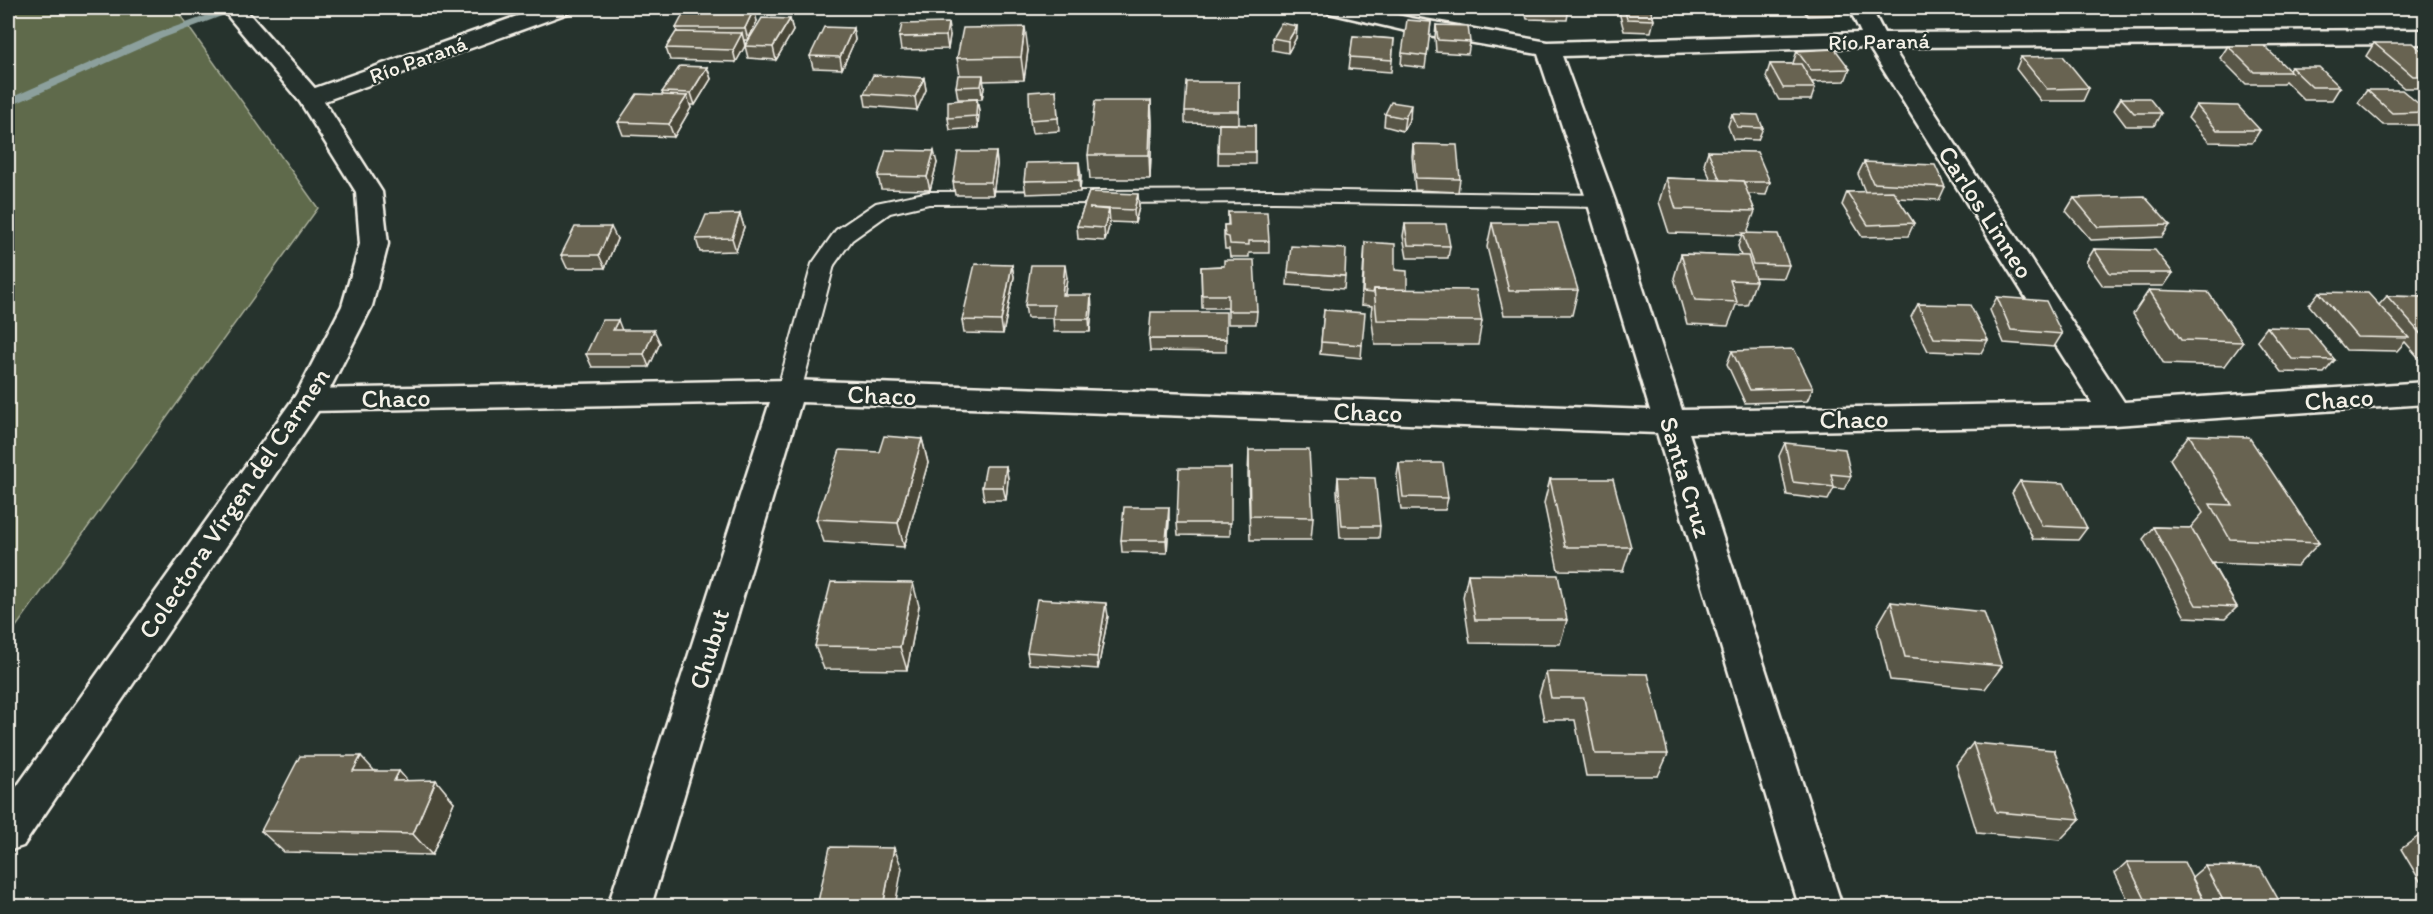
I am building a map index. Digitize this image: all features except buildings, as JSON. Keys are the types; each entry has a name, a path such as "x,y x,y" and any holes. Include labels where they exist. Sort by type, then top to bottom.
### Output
{"street":[{"name":"Río Paraná","path":"310,98 560,8"},
{"name":"Río Paraná","path":"1337,8 1411,25 1548,49 1876,40 2426,38"},
{"name":"Carlos Linneo","path":"1860,8 1876,40 2115,414"},
{"name":"Colectora Vírgen del Carmen","path":"8,832 309,399 357,306 374,244 369,192 310,98 241,19"},
{"name":"Santa Cruz","path":"1548,49 1601,201 1820,906"},
{"name":"Chaco","path":"309,399 789,392 1669,422 2115,414 2426,393"},
{"name":"Chubut","path":"629,906 789,392"}],"lane":[{"path":"789,392 824,264 843,235 883,208 929,198 1275,196 1601,201"}],"green space":[{"path":"8,8 175,8 318,208 8,638"}],"waterway":[{"path":"8,103 159,36 237,8"}]}
